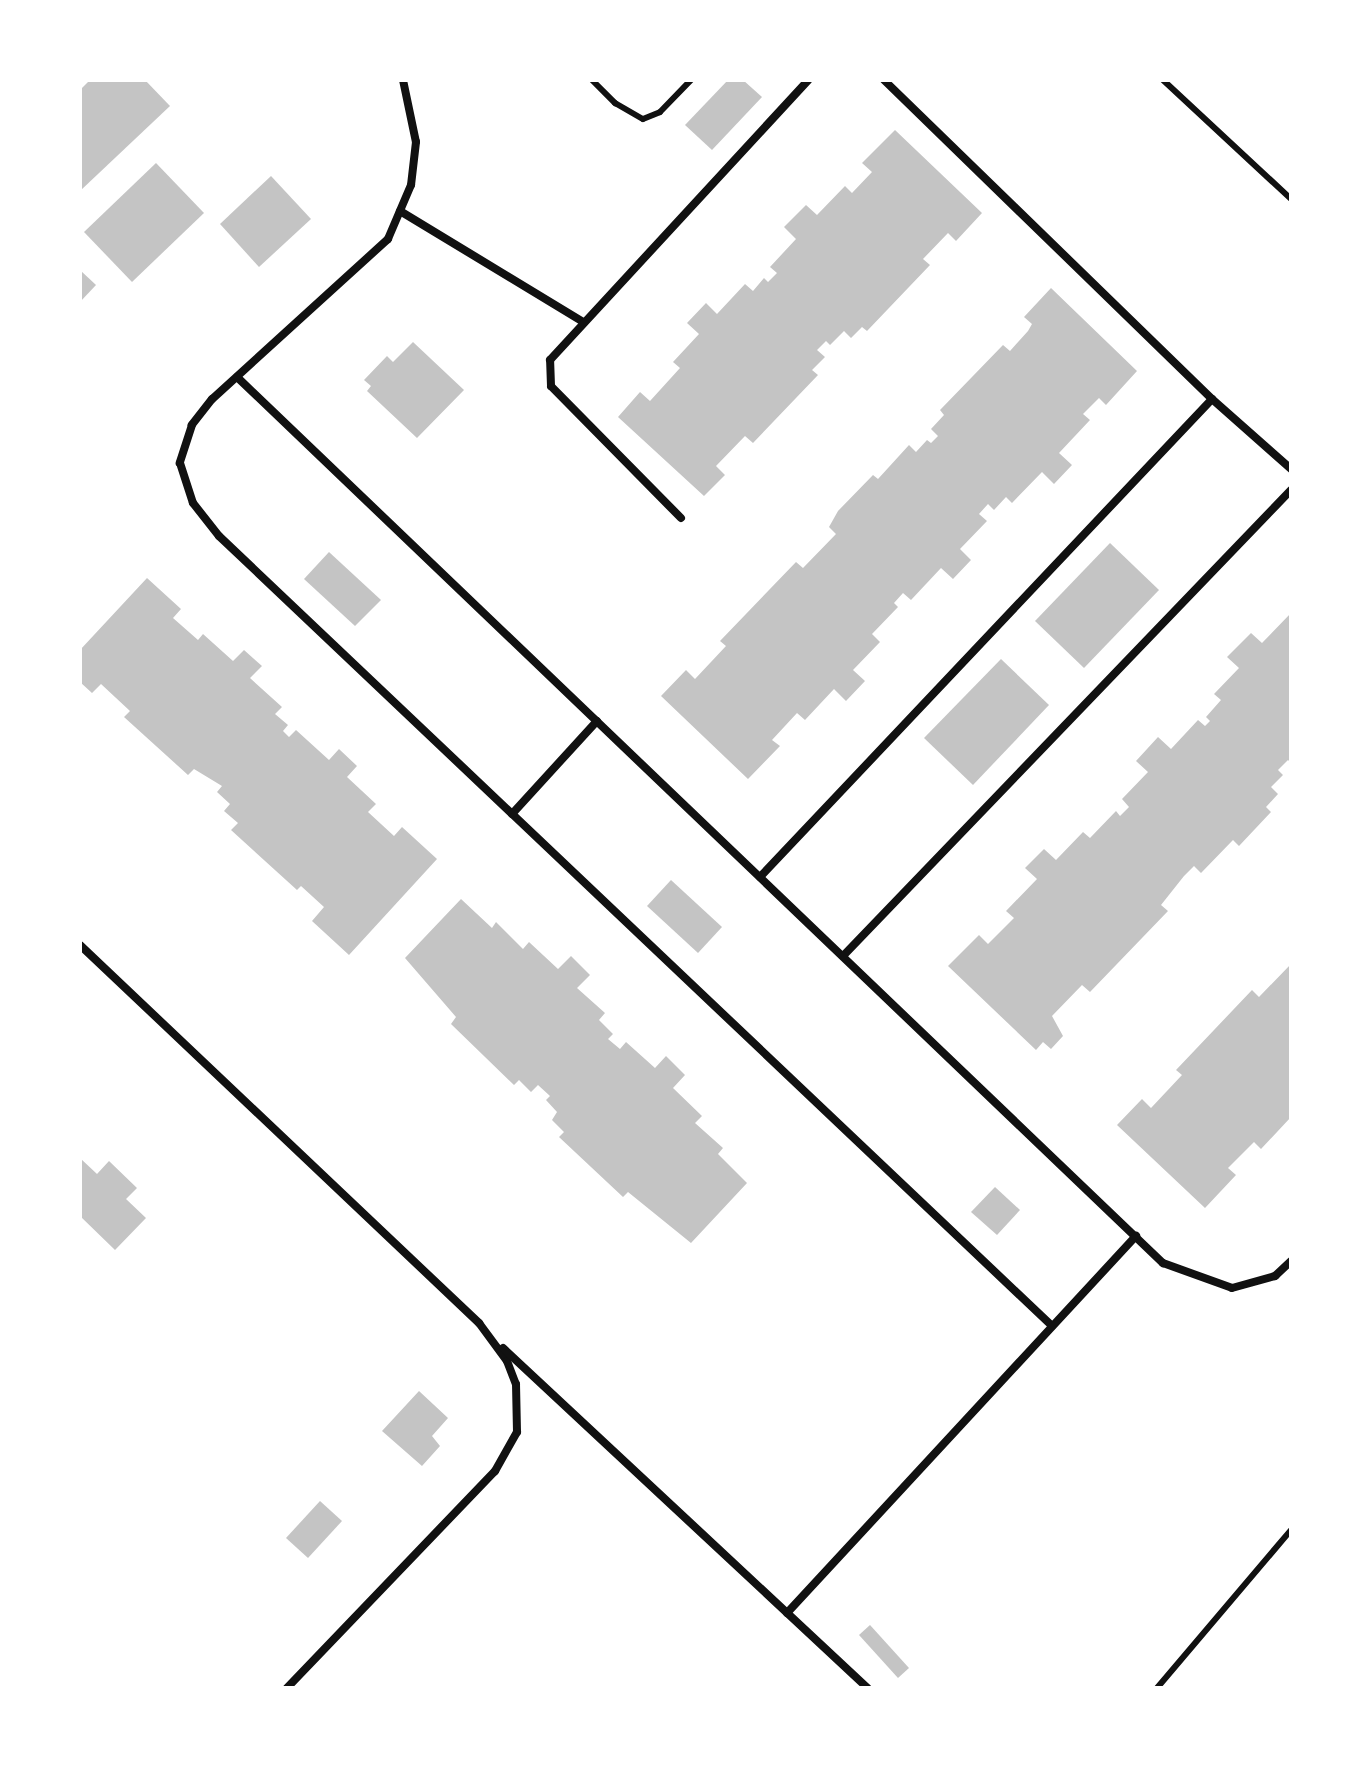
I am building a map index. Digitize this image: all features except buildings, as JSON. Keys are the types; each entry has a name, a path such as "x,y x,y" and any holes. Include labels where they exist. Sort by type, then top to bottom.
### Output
{"street":[{"path":"403,80 416,142 411,185 388,239 237,377 192,425 180,463 193,503 219,536 1052,1326"},
{"path":"681,518 551,386 550,360 808,80"},
{"path":"884,80 1212,399 1291,469"},
{"path":"400,211 583,322"},
{"path":"237,377 1163,1263 1232,1288 1275,1276 1291,1261"},
{"path":"760,877 1212,399"},
{"path":"843,956 1291,490"},
{"path":"512,814 597,721"},
{"path":"80,945 495,1341 868,1688"},
{"path":"787,1613 1136,1236"},
{"path":"287,1688 495,1471 517,1432 520,1412 516,1384 495,1341"}],"lane":[{"path":"592,80 615,103 643,119 660,112 691,80"},
{"path":"1163,80 1291,199"},
{"path":"1157,1688 1291,1530"}]}
